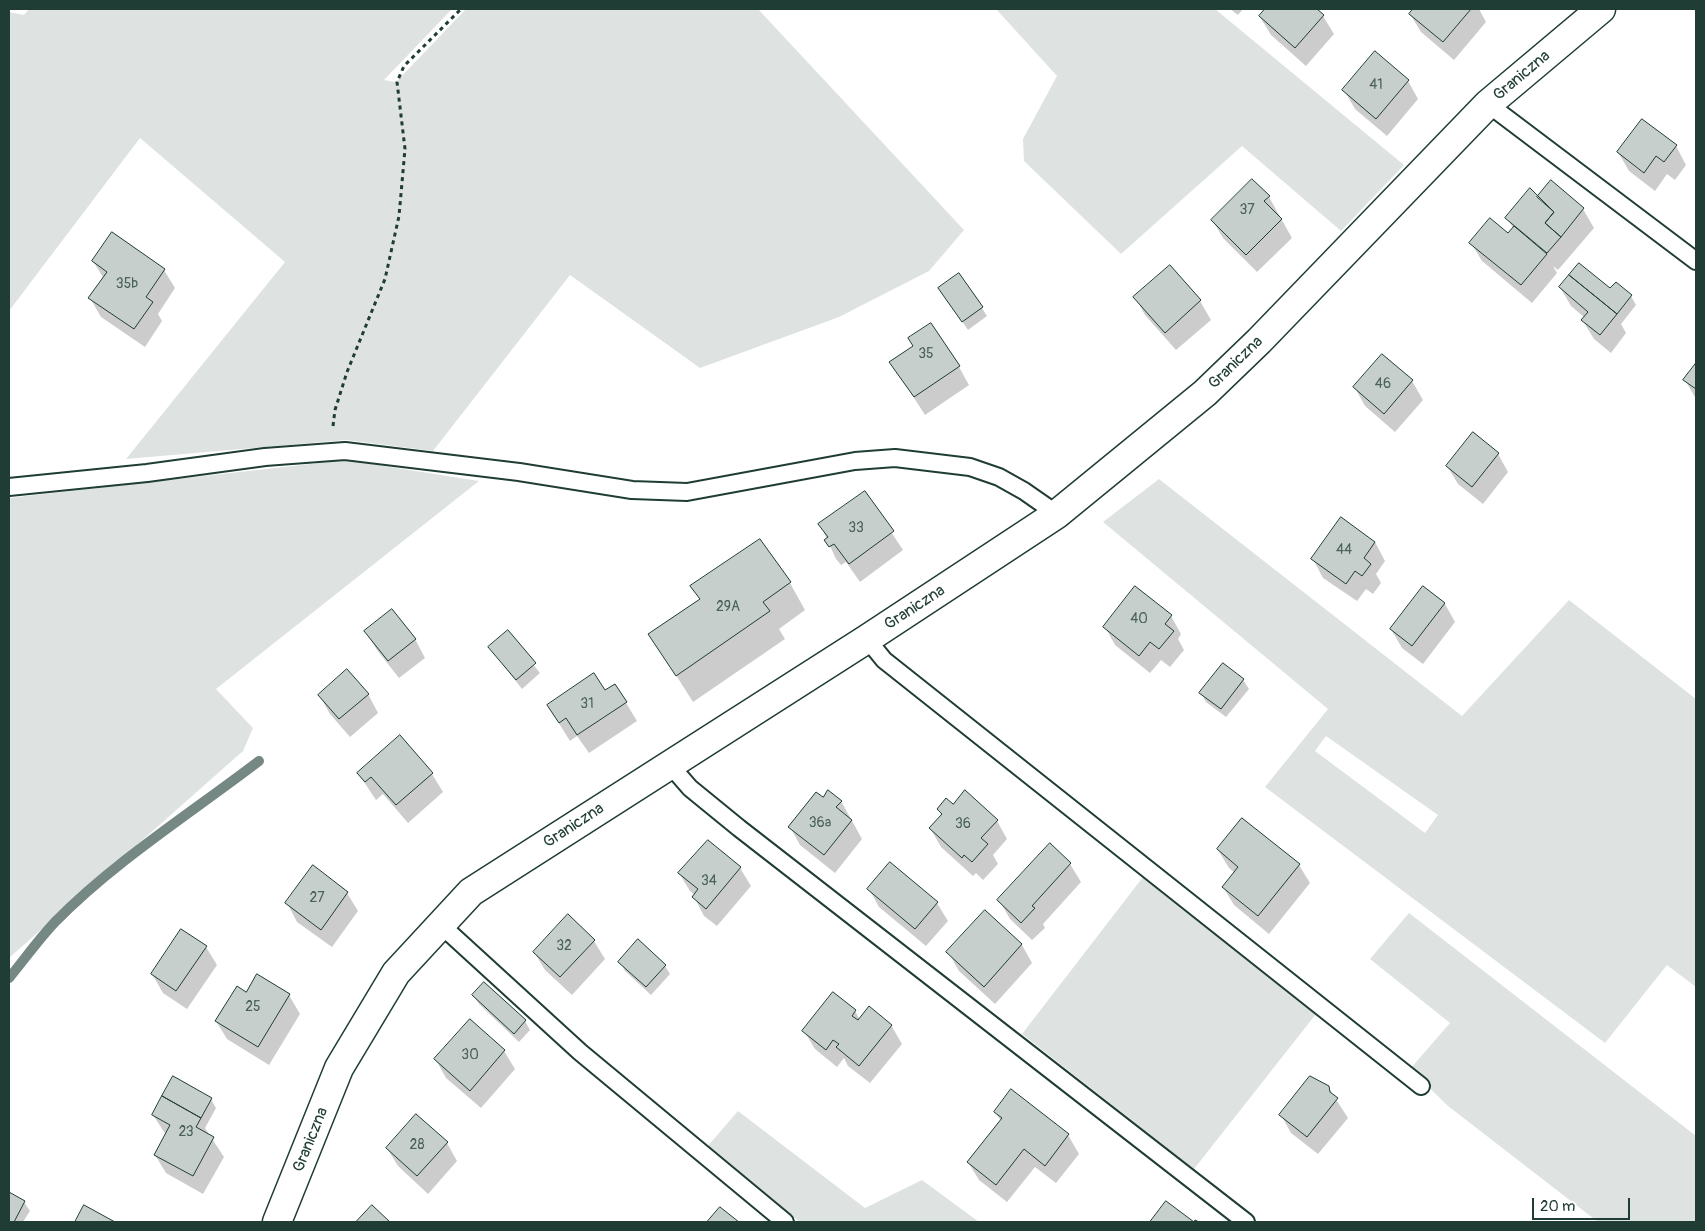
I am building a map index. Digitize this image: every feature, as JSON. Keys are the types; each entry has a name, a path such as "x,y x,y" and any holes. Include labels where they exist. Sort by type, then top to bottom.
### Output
{"street":[{"name":"Graniczna","path":"278,1222 339,1068 396,973 471,892 867,639 1057,514 1205,393 1259,341 1488,104 1601,9"}],"lane":[{"path":"1488,104 1547,146 1696,261"},
{"path":"9,487 147,473 265,457 345,451 510,471 656,492 687,492 855,461 895,458 970,467 998,477 1024,491 1057,514"},
{"path":"867,639 892,666 1422,1086"},
{"path":"670,765 690,788 739,828 1246,1222"},
{"path":"441,925 580,1052 785,1222"}],"path":[{"path":"330,452 335,410 365,323 385,279 399,216 405,149 397,82 404,66 461,9"}],"shaded area":[{"path":"29,9 452,9 384,80 396,82 466,9 758,9 964,230 929,271 839,317 700,368 570,275 433,451 346,440 126,459 285,262 140,138 9,311 9,12 24,15"},
{"path":"996,9 1215,9 1404,165 1341,231 1242,146 1121,254 1024,161 1023,139 1057,76"},
{"path":"346,460 479,481 216,689 253,728 243,751 9,958 9,498"},
{"path":"1159,479 1462,716 1569,600 1696,699 1696,987 1667,965 1605,1043 1265,787 1328,709 1103,522","holes":["1326,736 1438,815 1425,833 1315,751"]},
{"path":"1143,877 1316,1014 1194,1169 1022,1034"},
{"path":"1409,913 1696,1136 1696,1222 1598,1222 1448,1106 1410,1069 1450,1023 1370,959"},
{"path":"738,1111 865,1208 922,1180 979,1222 800,1222 707,1147"}],"building":[{"path":"1265,9 1317,9 1324,15 1295,48 1259,16"},
{"path":"1413,9 1471,9 1443,42 1409,14"},
{"path":"1375,51 1409,80 1376,119 1342,90"},
{"path":"1642,119 1677,145 1664,162 1656,156 1644,173 1617,152"},
{"path":"1252,179 1270,196 1264,201 1282,219 1246,255 1211,220"},
{"path":"1551,180 1584,208 1561,237 1545,223 1554,212 1537,197"},
{"path":"1530,188 1554,212 1545,223 1561,237 1547,253 1505,218"},
{"path":"1490,218 1508,233 1514,226 1547,254 1521,285 1469,243"},
{"path":"112,232 165,269 146,297 153,302 134,329 88,298 107,272 92,261"},
{"path":"1579,263 1610,288 1616,282 1632,295 1617,314 1569,275"},
{"path":"1170,265 1201,300 1165,333 1133,297"},
{"path":"959,273 983,307 962,322 938,288"},
{"path":"1569,275 1617,314 1600,335 1581,320 1588,312 1559,287"},
{"path":"931,323 960,366 914,397 889,362 913,346 908,338"},
{"path":"1382,354 1413,380 1384,414 1353,387"},
{"path":"1696,363 1696,389 1683,380"},
{"path":"1473,432 1499,453 1472,487 1446,466"},
{"path":"865,491 894,531 849,564 834,544 829,547 824,540 828,537 818,524"},
{"path":"1341,517 1375,542 1364,558 1371,564 1362,576 1355,571 1346,584 1311,559"},
{"path":"760,539 791,582 763,602 770,611 676,676 648,634 700,599 690,586"},
{"path":"1135,586 1172,615 1165,624 1174,631 1159,649 1150,642 1139,656 1103,627"},
{"path":"1423,586 1445,603 1412,646 1390,629"},
{"path":"392,609 416,639 388,661 364,631"},
{"path":"508,630 536,663 516,680 488,647"},
{"path":"1223,663 1244,679 1221,709 1199,693"},
{"path":"347,669 369,694 339,719 318,695"},
{"path":"594,673 605,690 615,684 627,702 577,735 566,718 559,723 547,705"},
{"path":"400,735 433,773 396,805 371,777 365,782 357,773"},
{"path":"828,790 842,801 836,807 852,820 824,855 788,827 816,792 823,797"},
{"path":"965,790 998,820 981,838 988,844 972,862 964,855 962,858 929,828 942,814 937,809 946,798 953,804"},
{"path":"1242,818 1300,864 1258,916 1222,887 1238,867 1217,849"},
{"path":"708,840 741,867 706,909 692,897 698,889 678,873"},
{"path":"1050,843 1071,863 1032,906 1035,908 1021,923 997,900"},
{"path":"890,862 938,902 915,929 867,889"},
{"path":"313,865 348,892 321,930 285,903"},
{"path":"985,910 1022,944 984,987 946,952"},
{"path":"568,914 595,940 560,977 533,952"},
{"path":"181,929 207,946 176,991 151,974"},
{"path":"638,939 666,965 646,987 618,962"},
{"path":"257,974 290,994 258,1047 215,1021 237,986 246,992"},
{"path":"484,982 526,1020 514,1034 472,995"},
{"path":"833,992 856,1010 852,1016 858,1020 869,1006 892,1025 859,1066 836,1047 839,1044 833,1040 826,1050 802,1031"},
{"path":"470,1019 505,1050 470,1091 434,1059"},
{"path":"173,1076 212,1098 201,1118 162,1096"},
{"path":"1310,1076 1329,1086 1330,1092 1338,1098 1307,1137 1279,1115"},
{"path":"1011,1089 1069,1134 1045,1166 1024,1149 996,1185 967,1162 1002,1118 994,1112"},
{"path":"162,1096 201,1118 196,1127 214,1137 193,1176 154,1155 170,1125 152,1115"},
{"path":"416,1114 448,1142 417,1176 386,1148"},
{"path":"9,1192 25,1201 14,1222 9,1222"},
{"path":"1166,1201 1194,1222 1150,1222"},
{"path":"84,1205 115,1222 75,1222"},
{"path":"372,1205 390,1222 356,1222"},
{"path":"720,1207 739,1222 707,1222"}],"waterway":[{"path":"9,978 55,922 103,878 259,761"}]}
